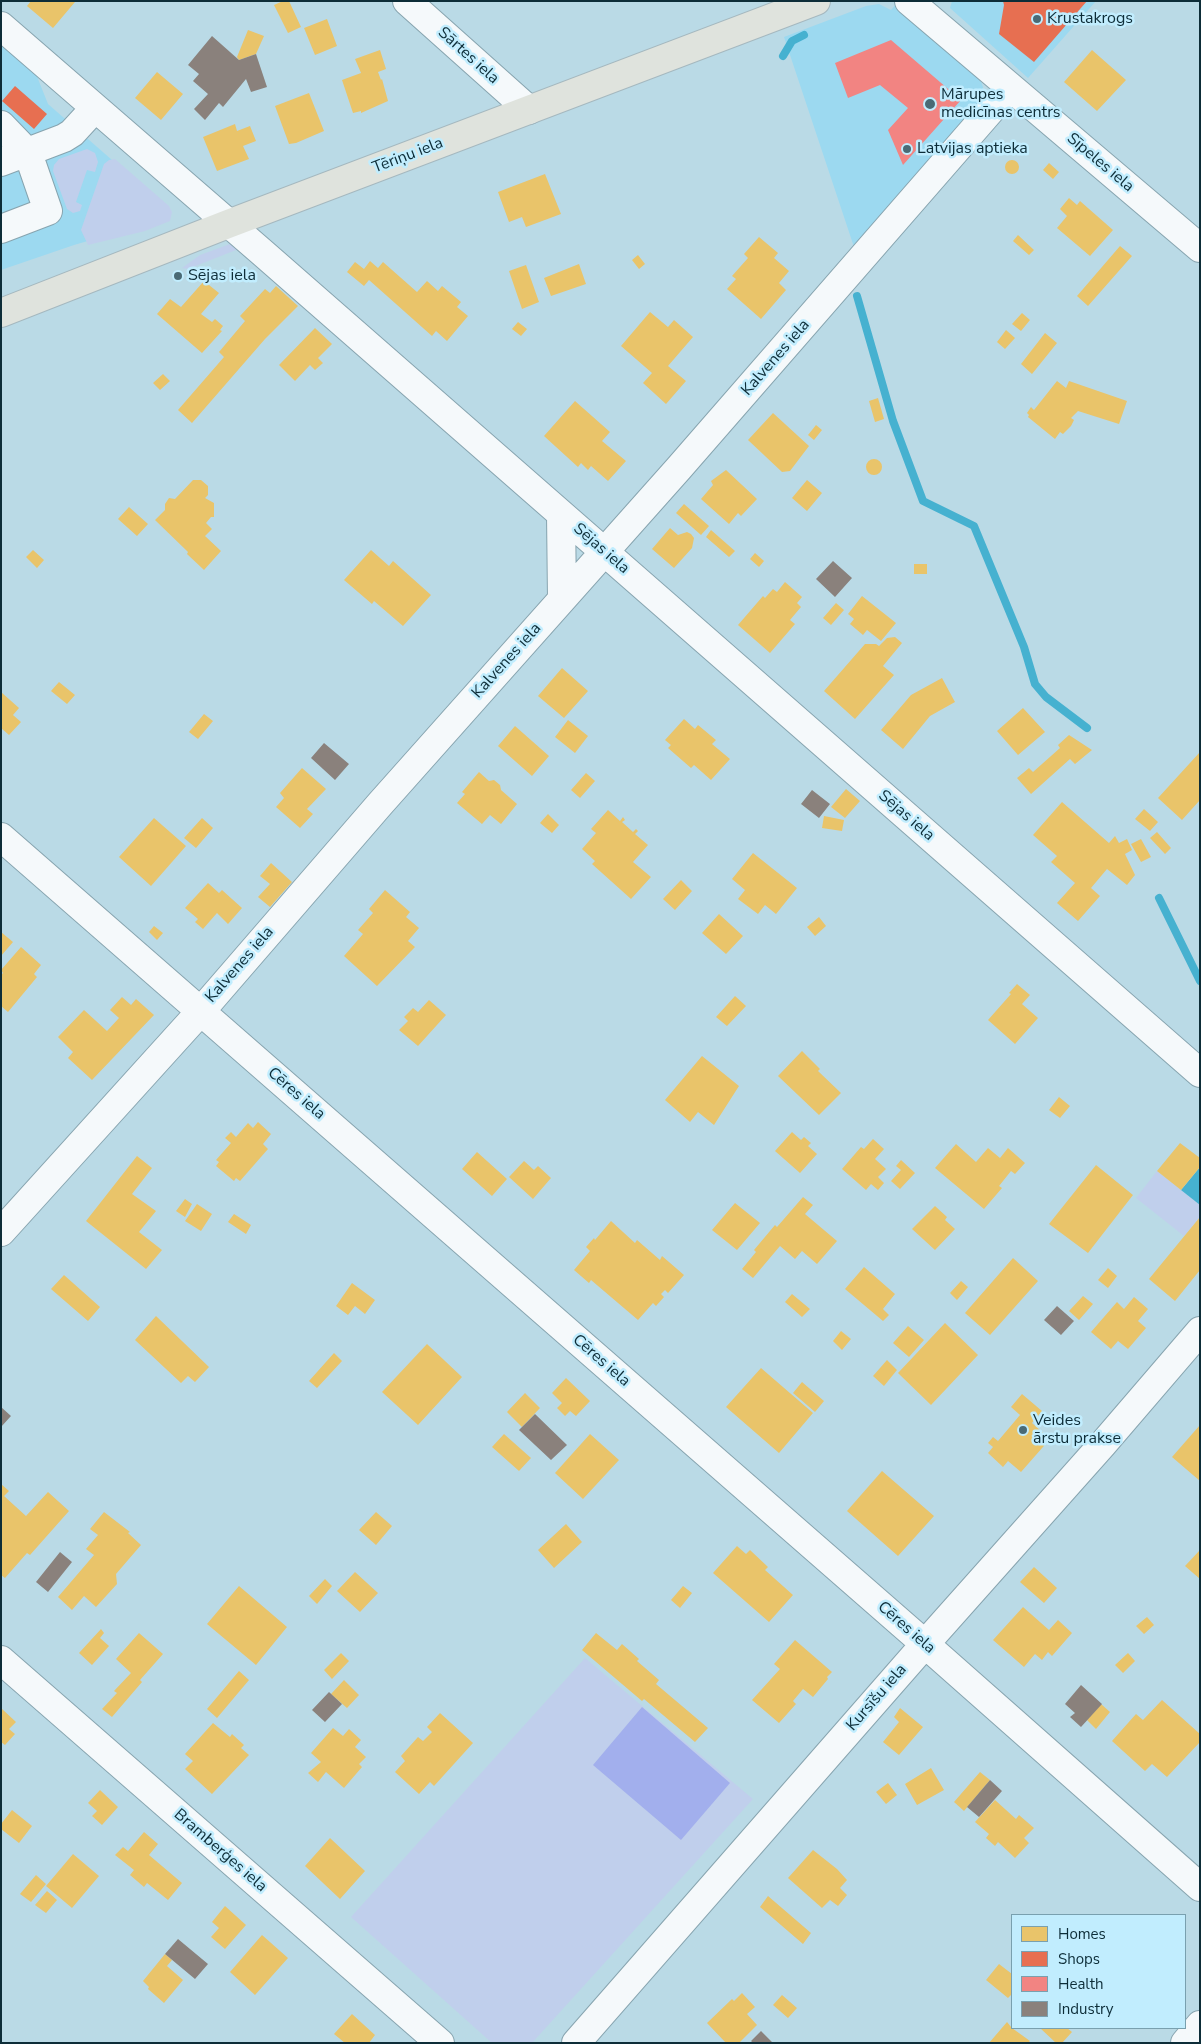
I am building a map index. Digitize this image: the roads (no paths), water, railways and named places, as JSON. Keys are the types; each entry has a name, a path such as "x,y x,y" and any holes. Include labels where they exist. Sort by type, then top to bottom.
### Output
{"main road":[{"name":"Tēriņu iela","path":"1,313 228,224 816,1"}],"street":[{"name":"Sārtes iela","path":"407,1 529,110"},
{"name":"Sīpeles iela","path":"909,1 1200,248"},
{"name":"Sējas iela","path":"1,26 1200,1073"},
{"name":"Kalvenes iela","path":"1,1232 201,1011 261,939 660,490 1010,88"},
{"path":"1,162 64,138 72,133 95,108"},
{"path":"1,125 28,153 48,211 1,229"},
{"path":"561,514 562,599"},
{"name":"Cēres iela","path":"1,837 925,1644 1200,1887"},
{"name":"Kursīšu iela","path":"576,2043 925,1644 1104,1444 1200,1331"},
{"name":"Bramberģes iela","path":"1,1660 440,2043"},
{"path":"1185,2043 1200,2025"}],"waterway":[{"path":"783,56 792,41 804,35"},
{"path":"857,296 893,421 923,501 974,526 1024,647 1035,684 1046,697 1087,728"},
{"path":"1159,898 1200,981"}],"place":[{"name":"Krustakrogs","path":"1037,19"},
{"name":"Mārupes medicīnas centrs","path":"930,104"},
{"name":"Latvijas aptieka","path":"907,149"},
{"name":"Sējas iela","path":"178,276"},
{"name":"Veides ārstu prakse","path":"1023,1430"}]}
